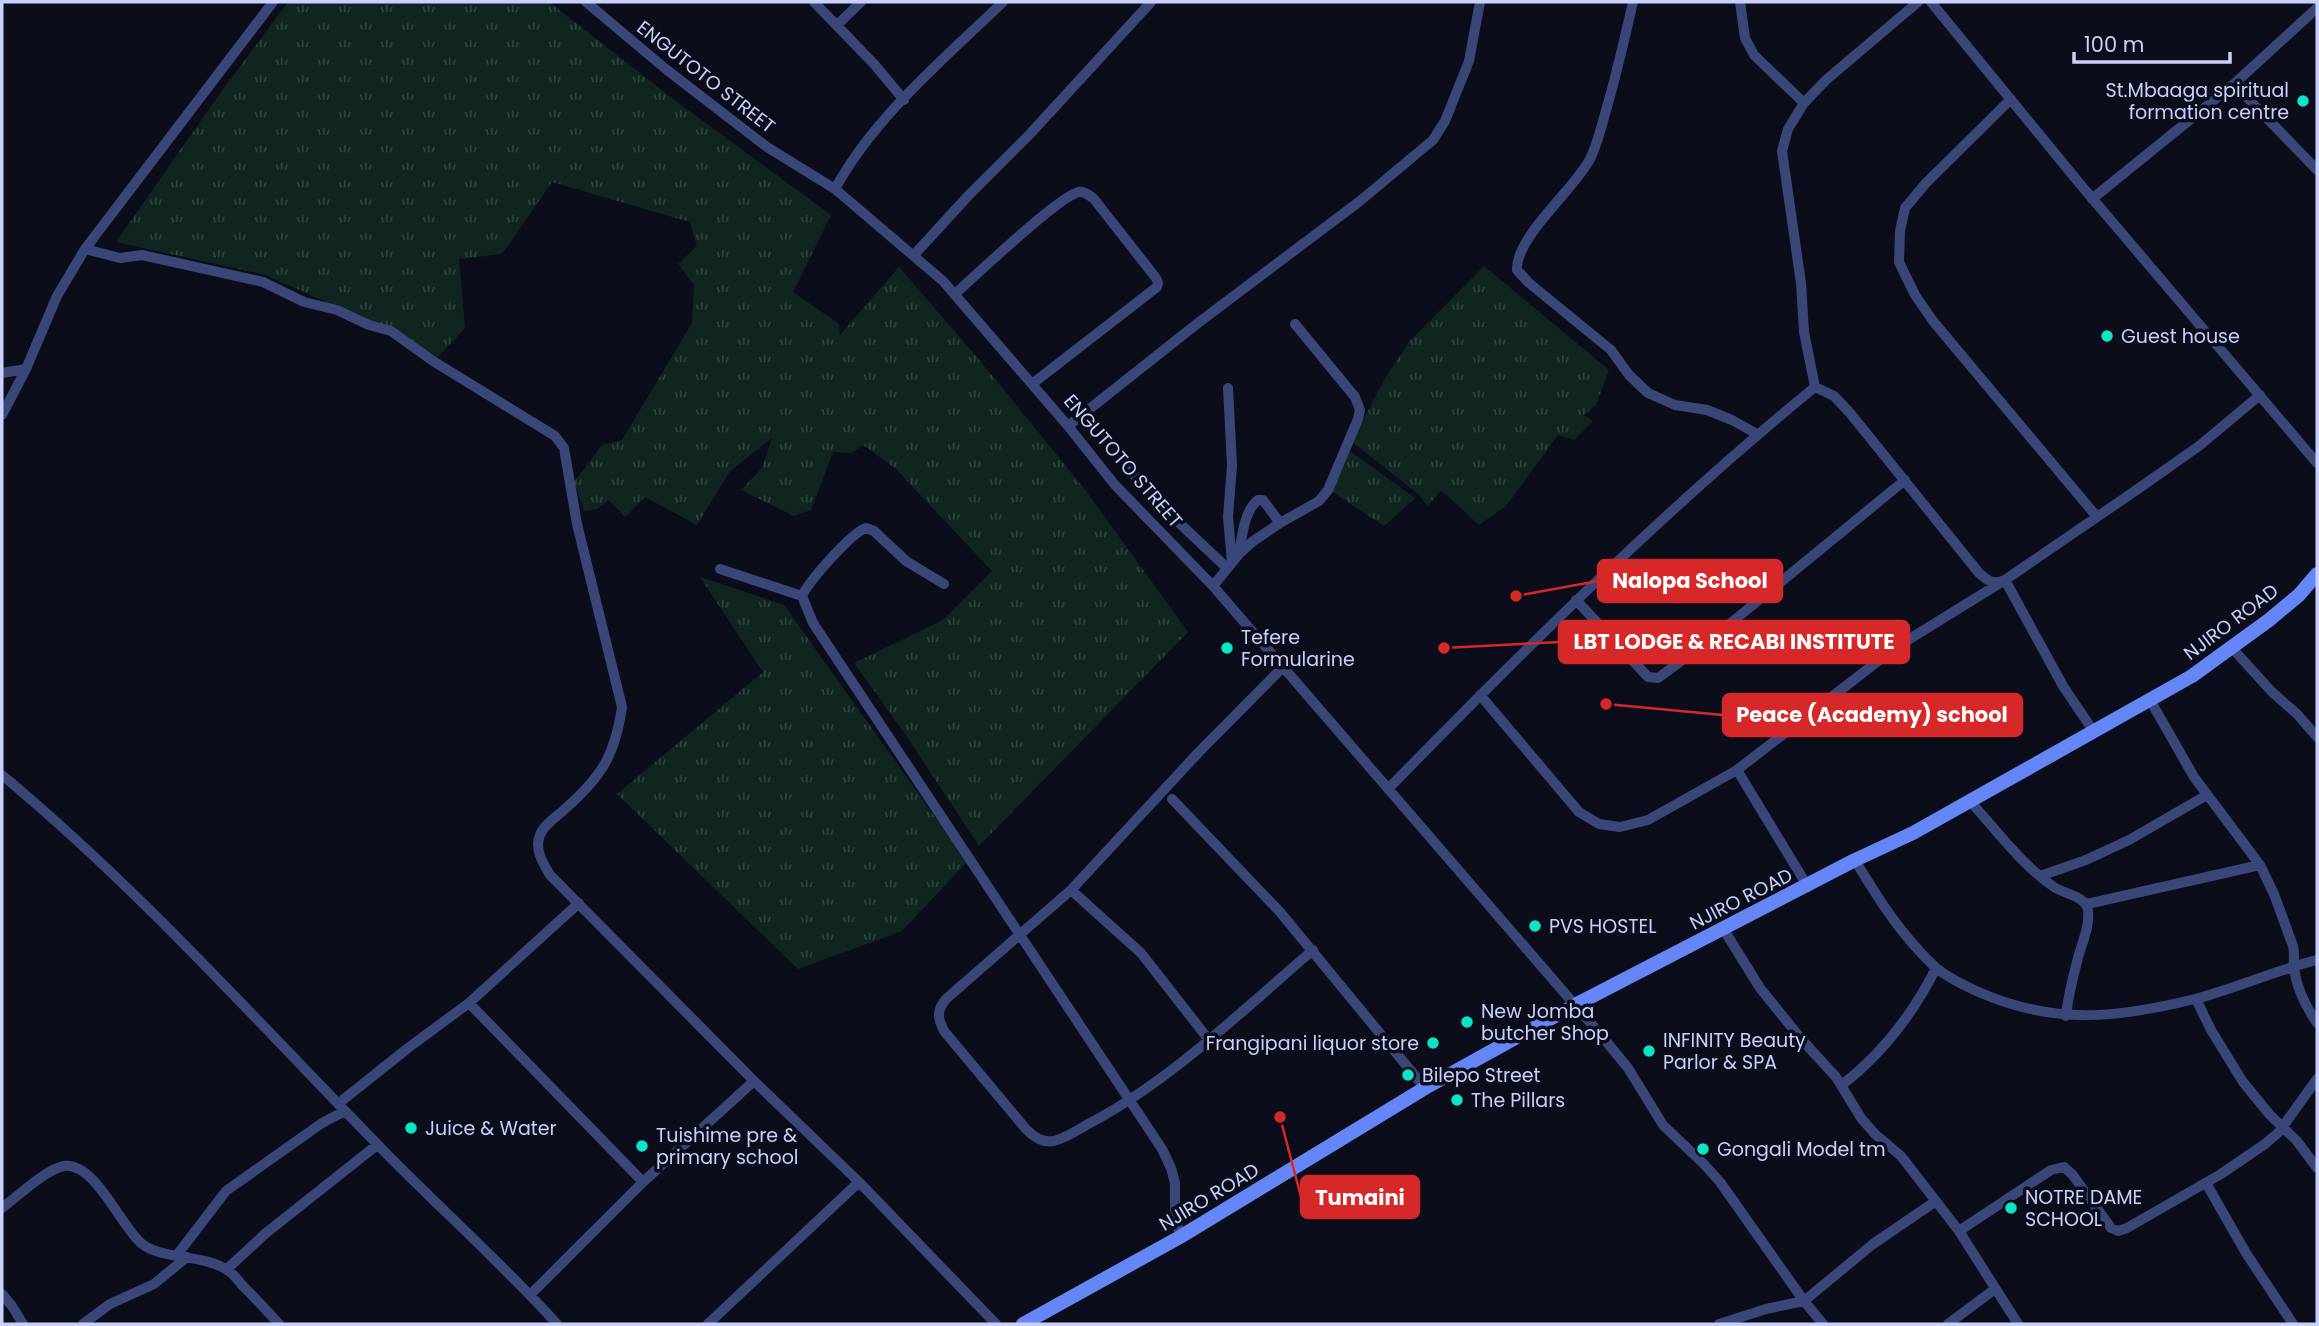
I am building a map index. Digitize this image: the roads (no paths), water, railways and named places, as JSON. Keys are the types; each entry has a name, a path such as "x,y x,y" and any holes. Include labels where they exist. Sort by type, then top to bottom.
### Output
{"street":[{"path":"2,415 26,369 57,296 85,249 274,2"},
{"path":"814,2 874,64 904,100"},
{"path":"837,25 861,2"},
{"path":"835,189 860,150 904,100 1003,2"},
{"path":"914,255 1151,2"},
{"path":"1068,426 1198,323 1360,201 1433,140 1445,121 1469,61 1480,2"},
{"path":"1633,2 1598,139 1590,159 1530,238 1520,253 1516,268 1529,283 1611,350 1634,381 1648,393 1675,405 1707,410 1757,434"},
{"path":"1740,2 1745,38 1754,55 1804,103"},
{"path":"1815,387 1804,332 1801,283 1782,151 1788,129 1804,103 1826,80 1918,2"},
{"path":"1931,2 2092,199 2317,463"},
{"name":"ENGUTOTO STREET","path":"595,4 667,70 767,147 835,189 914,255 955,294 1115,485 1213,586 1284,666 1576,1005 1628,1068 1663,1125 1720,1182 1823,1324"},
{"path":"2092,199 2234,84 2317,8"},
{"path":"2234,84 2317,170"},
{"path":"2011,99 1926,183 1905,208 1900,231 1899,262 1915,295 1933,321 2097,517"},
{"path":"955,294 1028,228 1070,197 1078,192 1086,193 1094,199 1156,278 1157,288 1032,384"},
{"path":"85,249 120,258 142,255 263,282 304,302 337,310 369,325 391,331 433,361 555,436 564,448 577,524 622,707 609,758 598,776 545,826 540,834 537,846 542,862 550,875 754,1081 859,1182 996,1324"},
{"path":"1213,586 1233,561 1280,523 1311,507 1328,490 1360,410 1355,397 1294,324"},
{"path":"2,373 26,369"},
{"path":"1388,789 1576,600 1757,434 1815,387"},
{"path":"1815,387 1834,396 1850,413 1979,573 1991,582 2006,580"},
{"path":"1228,388 1232,465 1228,517 1233,561"},
{"path":"1480,695 1579,812 1599,824 1620,827 1648,820 1737,770 1895,648 2006,580 2097,517 2199,446 2260,395"},
{"path":"1129,469 1158,503 1233,561"},
{"path":"1576,600 1648,677 1658,678 1726,627 1905,480"},
{"path":"1233,561 1254,502 1263,500 1280,523"},
{"path":"944,584 906,561 874,531 864,528 806,587 802,596 813,624 1162,1149 1175,1183 1175,1212 1180,1237"},
{"path":"720,569 802,596"},
{"name":"NJIRO ROAD","path":"1023,1324 1180,1237 1425,1087 1576,1005 1913,832 2192,676 2299,595 2317,573"},
{"path":"2006,580 2063,686 2094,732"},
{"path":"2232,648 2317,737"},
{"path":"1284,666 1198,753 1071,890 946,999 938,1009 939,1020 944,1031 1026,1129 1043,1141 1058,1140 1129,1101 1209,1040 1312,950"},
{"path":"2150,700 2194,777 2260,865 2293,946 2293,966 2300,992 2317,1023"},
{"path":"1737,770 1808,887"},
{"path":"2,775 67,831 148,909 557,1324"},
{"path":"2040,876 2086,860 2129,840 2207,795"},
{"path":"1172,799 1280,912 1425,1087"},
{"path":"1970,801 2040,876 2058,890 2082,899 2087,904 2086,930 2066,1016"},
{"path":"1856,860 1897,925 1936,968 1971,989 2008,1004 2066,1016 2130,1011 2196,999 2317,960"},
{"path":"2087,904 2260,865"},
{"path":"1071,890 1141,953 1209,1040"},
{"path":"83,1324 110,1304 154,1284 182,1256 226,1191 342,1107 408,1048 469,1003 579,902"},
{"path":"1724,930 1760,988 1842,1085 1852,1107 1875,1134 1901,1156 1959,1231 2018,1324"},
{"path":"1842,1085 1892,1037 1913,1010 1936,968"},
{"path":"2196,999 2211,1030 2243,1082 2270,1115 2297,1141 2317,1168"},
{"path":"469,1003 643,1182"},
{"path":"1959,1231 2057,1168 2064,1167 2111,1228 2118,1231 2127,1228 2206,1183 2265,1144 2283,1127 2317,1079"},
{"path":"530,1295 643,1182 754,1081"},
{"path":"227,1269 377,1144"},
{"path":"2,1208 50,1172 64,1166 76,1168 97,1184 142,1244 153,1251 227,1269 279,1324"},
{"path":"708,1324 859,1182"},
{"path":"2206,1183 2246,1254 2293,1324"},
{"path":"1719,1324 1766,1309 1804,1301 1873,1244 1936,1201"},
{"path":"1948,1324 1995,1289"},
{"path":"2,1294 23,1324"}],"place":[{"name":"St.Mbaaga spiritual formation centre","path":"2303,101"},
{"name":"Guest house","path":"2107,336"},
{"name":"Nalopa School","path":"1516,596"},
{"name":"Tefere Formularine","path":"1227,648"},
{"name":"LBT LODGE & RECABI INSTITUTE","path":"1444,648"},
{"name":"Peace (Academy) school","path":"1606,704"},
{"name":"PVS HOSTEL","path":"1535,926"},
{"name":"New Jomba butcher Shop","path":"1467,1022"},
{"name":"Frangipani liquor store","path":"1433,1043"},
{"name":"INFINITY Beauty Parlor & SPA","path":"1649,1051"},
{"name":"Bilepo Street","path":"1408,1075"},
{"name":"The Pillars","path":"1457,1100"},
{"name":"Tumaini","path":"1280,1117"},
{"name":"Juice & Water","path":"411,1128"},
{"name":"Tuishime pre & primary school","path":"642,1146"},
{"name":"Gongali Model tm","path":"1703,1149"},
{"name":"NOTRE DAME SCHOOL","path":"2011,1208"}]}
